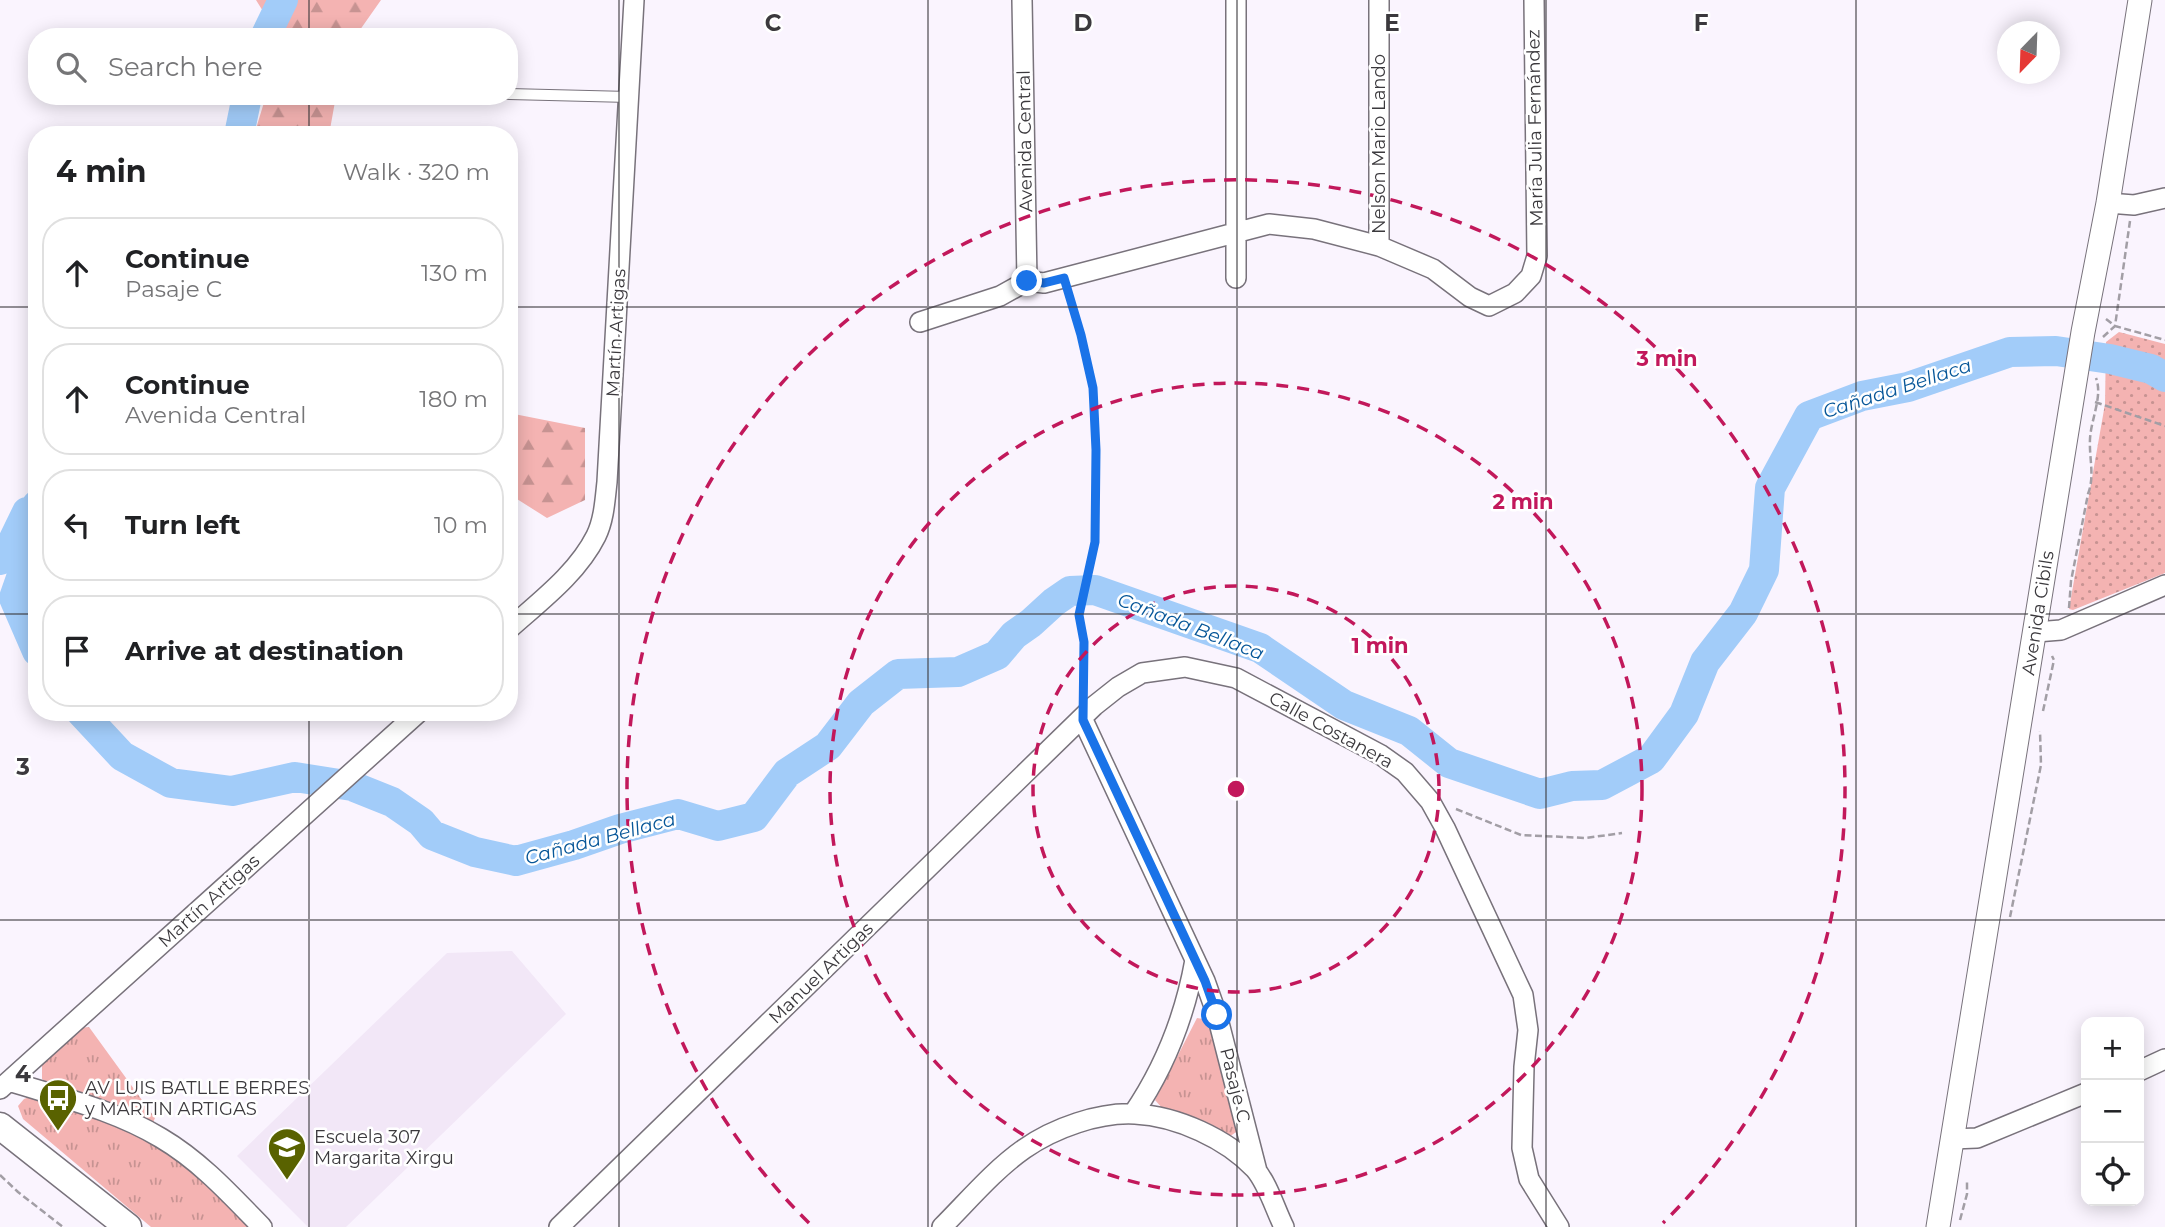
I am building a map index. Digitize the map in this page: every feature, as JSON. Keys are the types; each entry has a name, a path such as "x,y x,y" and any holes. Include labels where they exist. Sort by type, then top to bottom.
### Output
{"main road":[{"path":"0,1126 128,1227"}],"street":[{"name":"Martín Artigas","path":"518,621 563,580 596,537 602,518 607,482 634,0"},
{"name":"Avenida Central","path":"1022,0 1027,281"},
{"path":"1236,0 1236,278"},
{"name":"Nelson Mario Lando","path":"1379,0 1379,246"},
{"name":"María Julia Fernández","path":"1379,246 1433,269 1470,298 1489,306 1515,293 1531,276 1537,256 1534,0"},
{"name":"Avenida Cibils","path":"1938,1227 1999,841 2036,632 2085,400 2085,365 2090,337 2088,309 2108,203 2140,0"},
{"path":"2108,203 2134,205 2165,198"},
{"path":"920,322 1000,296 1027,281 1044,283 1269,223 1314,229 1379,246"},
{"path":"2036,632 2061,630 2165,585"},
{"name":"Calle Costanera","path":"1083,720 1094,706 1142,673 1185,667 1236,678 1381,755 1405,772 1430,801 1445,828 1523,995 1528,1030 1524,1067 1522,1149 1529,1179 1559,1227"},
{"name":"Pasaje C","path":"1083,720 1195,961 1217,1015 1257,1171"},
{"name":"Manuel Artigas","path":"559,1227 1049,748 1083,720"},
{"name":"Martín Artigas","path":"4,1085 409,721"},
{"path":"1133,1114 1147,1094 1175,1035 1187,1001 1195,961"},
{"path":"2144,1068 2165,1059"},
{"path":"4,1085 88,1107 159,1137 215,1178 262,1227"},
{"path":"1952,1139 1977,1138 2081,1095"},
{"path":"942,1227 1022,1150 1049,1134 1101,1118 1133,1114 1154,1116 1195,1130 1236,1153 1257,1171 1284,1227"}],"lane":[{"path":"518,94 629,97"}],"path":[{"path":"2115,326 2134,205"},
{"path":"1064,278 1093,388 1096,450 1095,542 1079,615 1084,642 1083,720"},
{"path":"2088,309 2115,326 2165,340"},
{"path":"2090,337 2115,326"},
{"path":"2085,365 2099,387 2085,400"},
{"path":"2085,400 2165,426"},
{"path":"2071,626 2070,580 2093,481 2085,400"},
{"path":"1430,801 1497,823 1521,835 1586,838 1622,833"},
{"path":"0,1175 63,1227"}],"shaded area":[{"path":"512,951 566,1014 346,1227 308,1227 237,1156 447,953"}],"green space":[{"path":"256,0 381,0 361,28 273,28"},
{"path":"263,105 334,105 331,126 257,126"},
{"path":"2119,332 2165,344 2165,573 2073,610 2069,609 2105,404 2106,342"},
{"path":"518,415 585,428 585,500 547,518 518,500"},
{"path":"1197,1018 1209,1020 1239,1130 1229,1137 1162,1108 1155,1100"},
{"path":"89,1027 155,1118 152,1125 48,1084 42,1079 42,1064 79,1028"},
{"path":"32,1096 92,1114 154,1144 196,1173 249,1227 151,1227 23,1119 18,1106 24,1099"}],"waterway":[{"path":"269,28 283,0"},
{"path":"241,126 245,105"},
{"name":"Cañada Bellaca","path":"89,721 122,756 171,783 232,791 295,777 352,786 392,802 421,822 432,835 475,852 516,861 678,814 718,826 754,817 787,773 828,746 861,703 898,674 958,672 997,655 1014,635 1070,591 1095,590 1260,648 1344,705 1409,731 1449,763 1540,794 1572,786 1602,785 1651,759 1684,714 1705,662 1743,613 1764,570 1770,488 1809,416 1862,396 1908,387 2010,352 2056,351 2110,359 2151,369 2165,377"},
{"path":"0,560 12,543 27,512"},
{"name":"Cañada Bellaca","path":"28,558 14,598 28,630"}],"place":[{"name":"AV LUIS BATLLE BERRES y MARTIN ARTIGAS","path":"58,1132"},
{"name":"Escuela 307 Margarita Xirgu","path":"287,1181"}],"route":[{"path":"1027,281 1044,283 1064,278 1093,388 1096,450 1095,542 1079,615 1084,642 1083,720 1205,981 1217,1015"}]}
